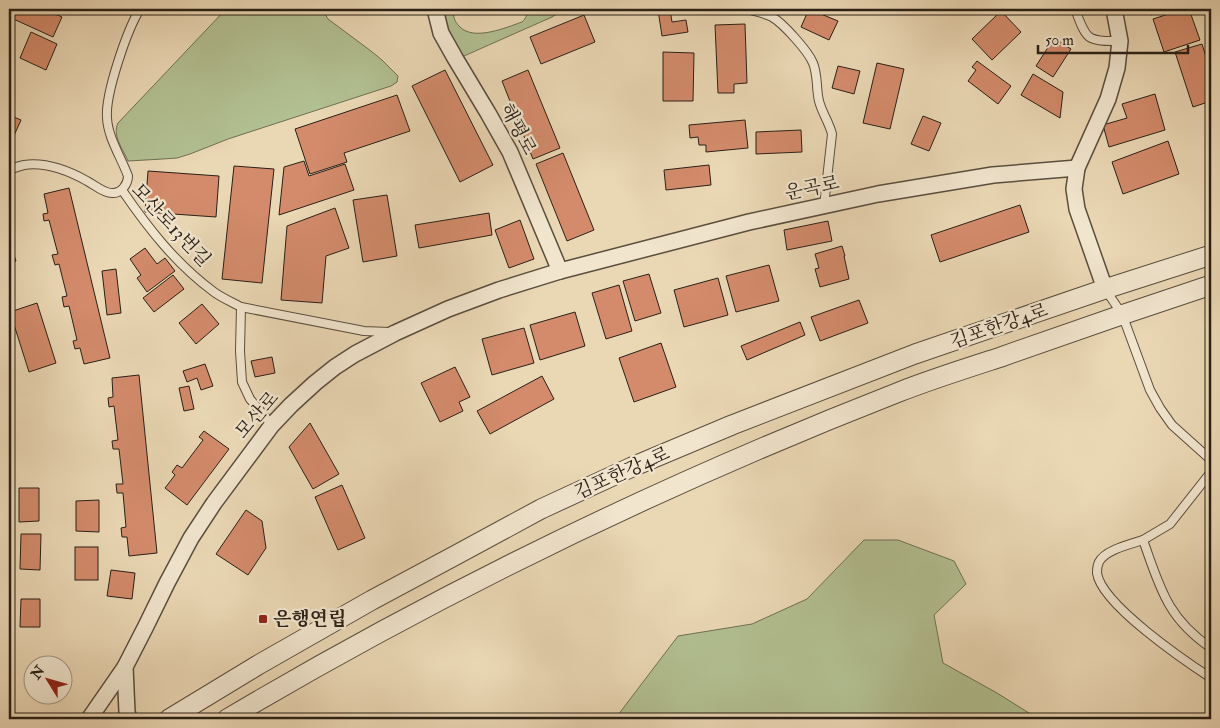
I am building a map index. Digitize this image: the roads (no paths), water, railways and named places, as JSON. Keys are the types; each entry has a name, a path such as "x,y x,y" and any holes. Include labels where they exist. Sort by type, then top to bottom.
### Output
{"street":[{"name":"해평로","path":"435,9 441,33 510,152 560,271"},
{"path":"1105,290 1077,209 1074,189 1077,168 1108,100 1117,68 1120,41 1114,9"},
{"name":"운곡로","path":"560,271 749,222 878,194 993,175 1077,168"},
{"name":"김포한강4로","path":"169,719 258,665 372,600 541,510 624,471 732,425 915,354 1211,255"},
{"name":"모산로","path":"129,719 125,668 191,538 214,503 272,424 315,383 335,367 395,332 499,290 560,271"},
{"name":"김포한강4로","path":"227,719 380,632 505,566 620,511 764,446 901,391 1211,285"},
{"path":"88,719 125,668"}],"lane":[{"path":"122,190 126,186 128,176 110,134 107,118 108,102 117,68 134,19 140,9"},
{"path":"746,9 770,16 779,21 813,64 816,75 817,95 832,134 824,206"},
{"path":"1075,9 1085,32 1090,38 1120,41"},
{"name":"모산로13번길","path":"9,170 24,165 37,164 73,174 106,192 116,193 122,190 146,224 173,256 216,294 241,307 364,332 395,332"},
{"path":"1105,290 1122,314 1150,390 1160,408 1172,425 1211,460"},
{"path":"241,307 242,382 250,399 272,424"},
{"path":"1211,472 1170,524 1143,540 1106,554 1099,561 1097,572 1101,584 1111,598 1140,627 1211,678"},
{"path":"1143,540 1161,590 1170,607 1182,623 1211,648"}],"place":[{"name":"은행연립","path":"263,619"}]}
